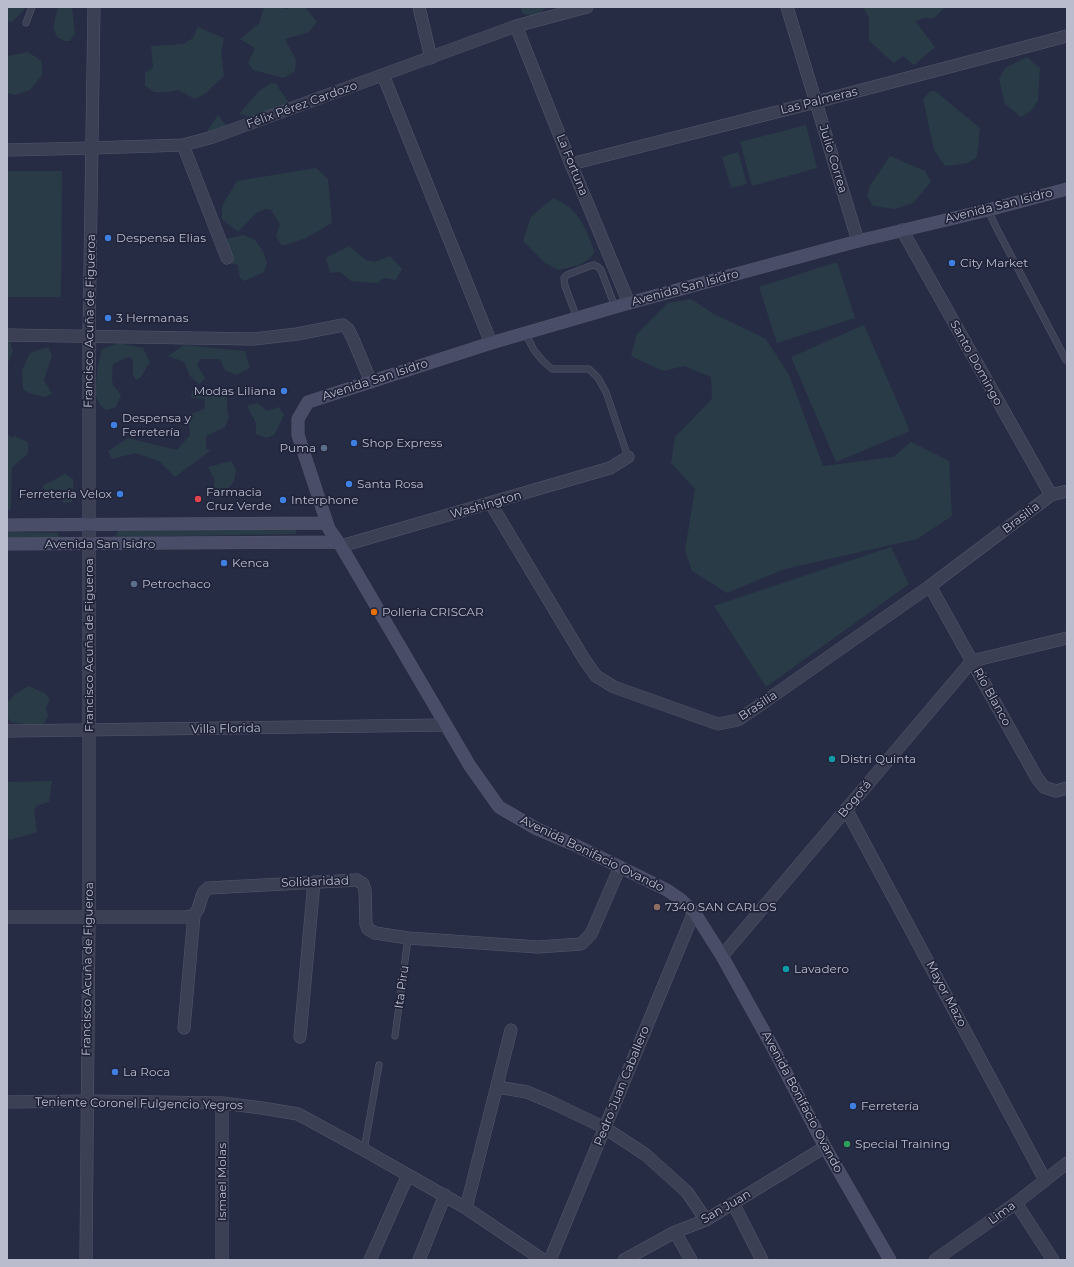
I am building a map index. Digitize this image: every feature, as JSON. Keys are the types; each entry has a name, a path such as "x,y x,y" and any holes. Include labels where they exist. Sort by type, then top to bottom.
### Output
{"main road":[{"name":"Avenida San Isidro","path":"308,402 491,343 629,303 858,241 988,210 1067,189"},
{"name":"Avenida Bonifacio Ovando","path":"308,402 298,419 298,435 326,524 470,766 499,807 537,829 574,845 667,890 680,899 694,912 722,956 772,1046 825,1147 890,1260"},
{"name":"Avenida San Isidro","path":"7,525 326,524"},
{"name":"Avenida San Isidro","path":"7,544 339,544"}],"street":[{"name":"Francisco Acuña de Figueroa","path":"86,1260 89,917 89,335 94,7"},
{"path":"418,7 431,58"},
{"name":"Félix Pérez Cardozo","path":"7,150 183,145 213,137 516,26 587,7"},
{"name":"Julio Correa","path":"787,7 858,241"},
{"name":"La Fortuna","path":"516,26 571,164 629,303"},
{"name":"Las Palmeras","path":"571,164 1067,36"},
{"path":"383,75 491,343"},
{"path":"183,145 228,258"},
{"name":"Santo Domingo","path":"902,230 1051,495"},
{"path":"7,335 89,335 254,339 297,334 343,325 348,329 353,339 370,382"},
{"name":"Washington","path":"339,544 491,504 610,468 628,457"},
{"name":"Brasilia","path":"491,504 596,676 614,687 718,724 738,720 930,586 1051,495 1067,491"},
{"name":"Río Blanco","path":"930,586 1037,778 1044,787 1056,791 1067,788"},
{"path":"972,661 1067,638"},
{"name":"Bogotá","path":"722,956 972,661"},
{"name":"Villa Florida","path":"7,731 446,725"},
{"name":"Mayor Mazo","path":"846,809 1045,1180"},
{"name":"Solidaridad","path":"194,915 198,909 204,892 208,888 357,880 363,884 365,890 366,924 368,929 375,933 408,938 538,947 581,944 591,934 620,868"},
{"path":"300,1037 314,882"},
{"name":"Pedro Juan Caballero","path":"550,1260 694,912"},
{"path":"7,917 187,917 194,915 184,1028"},
{"path":"466,1208 498,1088 511,1030"},
{"path":"498,1088 526,1092 553,1102 605,1128 646,1155 687,1192 706,1220"},
{"name":"Teniente Coronel Fulgencio Yegros","path":"7,1102 222,1103 298,1114 466,1208 543,1260"},
{"name":"Ismael Molas","path":"222,1103 222,1260"},
{"name":"San Juan","path":"624,1260 675,1232 706,1220 825,1147"},
{"name":"Lima","path":"935,1260 1016,1203 1067,1163"},
{"path":"370,1260 408,1175"},
{"path":"419,1260 444,1195"},
{"path":"733,1203 762,1260"},
{"path":"1016,1203 1053,1260"},
{"path":"675,1232 691,1260"}],"lane":[{"path":"26,23 32,7"},
{"path":"988,210 996,229 1066,360"},
{"path":"577,318 565,286 564,278 567,275 590,266 594,265 601,270 615,307"},
{"path":"525,333 534,350 552,369 588,369 598,378 606,392 628,457"},
{"name":"Ita Piru","path":"395,1036 408,938"},
{"path":"364,1150 379,1065"}],"shaded area":[{"path":"7,7 25,7 25,9 12,22 7,21"},
{"path":"58,7 72,7 75,33 70,41 64,41 57,37 53,28"},
{"path":"264,7 287,9 291,7 305,7 317,22 309,32 285,39 296,60 295,71 284,78 253,70 248,63 255,48 240,39 259,24"},
{"path":"521,7 546,7 536,18 522,13"},
{"path":"863,7 945,7 934,18 923,18 916,22 935,47 914,65 903,56 894,63 869,41 869,18"},
{"path":"198,27 224,38 221,53 224,76 206,93 195,99 178,90 169,92 154,92 145,86 145,73 153,68 151,46 183,44 193,38"},
{"path":"28,52 42,61 42,75 30,90 15,95 7,93 7,56"},
{"path":"1027,57 1040,68 1038,101 1031,111 1021,117 1005,104 999,79 1005,68"},
{"path":"271,83 277,84 288,101 280,109 259,119 239,114 259,91"},
{"path":"931,91 935,91 980,128 977,157 968,163 945,166 934,150 923,99"},
{"path":"218,115 226,125 218,137 202,139"},
{"path":"806,125 817,168 752,186 740,142"},
{"path":"738,152 747,184 731,188 722,157"},
{"path":"890,156 925,171 931,182 913,203 895,209 873,206 867,196 870,186"},
{"path":"316,168 328,179 332,223 306,238 286,245 281,245 276,236 280,224 271,210 266,209 256,213 238,232 222,219 222,206 237,181"},
{"path":"7,171 62,171 61,297 7,297"},
{"path":"554,198 569,207 577,215 585,228 595,252 588,260 579,265 559,270 545,263 523,241 531,217"},
{"path":"244,235 255,240 263,252 267,263 264,272 244,281 240,278 238,265 229,263 220,246 226,239"},
{"path":"349,246 366,260 374,262 390,256 402,269 396,280 384,278 377,283 351,281 340,272 330,273 326,258"},
{"path":"837,262 855,318 777,343 759,287"},
{"path":"691,299 712,313 766,339 789,375 823,466 893,457 911,442 949,461 952,516 917,539 785,569 727,593 692,571 685,550 695,489 671,463 675,437 712,399 711,377 684,366 663,371 631,356 637,334 668,303"},
{"path":"864,325 910,431 836,462 791,357"},
{"path":"7,330 10,331 11,346 13,351 9,361 7,362"},
{"path":"118,343 143,348 150,362 141,377 136,380 133,375 133,360 129,357 113,364 113,385 121,395 116,407 106,410 100,405 95,394 98,365 102,349"},
{"path":"184,345 245,351 250,368 236,375 225,370 220,359 200,359 197,365 205,378 199,384 190,376 184,362 168,356"},
{"path":"48,347 52,355 44,380 52,394 44,397 29,393 23,389 22,370 30,353"},
{"path":"209,389 227,395 227,410 229,417 225,427 206,436 206,449 211,450 175,477 159,461 135,453 112,459 108,451 128,438 177,450 190,435 188,415 204,409 205,399 191,398 192,391"},
{"path":"257,403 267,411 279,407 284,415 274,435 266,438 256,434 256,423 247,406"},
{"path":"7,434 12,438 14,436 28,442 28,454 12,467 11,509 7,511"},
{"path":"231,461 236,470 234,481 220,499 211,494 215,481 208,467"},
{"path":"65,474 73,479 73,488 72,502 63,503 60,489 48,494 42,486"},
{"path":"295,529 297,532 295,534 118,537 116,535 118,531"},
{"path":"7,532 58,533 59,538 7,538"},
{"path":"891,547 909,584 766,687 714,606"},
{"path":"29,686 46,694 50,699 46,708 48,716 42,727 11,722 7,717 7,703 15,694"},
{"path":"52,781 49,802 37,806 34,809 37,832 10,840 7,838 7,782"}],"place":[{"name":"Despensa Elias","path":"108,238"},
{"name":"City Market","path":"952,263"},
{"name":"3 Hermanas","path":"108,318"},
{"name":"Modas Liliana","path":"284,391"},
{"name":"Despensa y Ferretería","path":"114,425"},
{"name":"Shop Express","path":"354,443"},
{"name":"Puma","path":"324,448"},
{"name":"Santa Rosa","path":"349,484"},
{"name":"Ferretería Velox","path":"120,494"},
{"name":"Farmacia Cruz Verde","path":"198,499"},
{"name":"Interphone","path":"283,500"},
{"name":"Kenca","path":"224,563"},
{"name":"Petrochaco","path":"134,584"},
{"name":"Polleria CRISCAR","path":"374,612"},
{"name":"Distri Quinta","path":"832,759"},
{"name":"7340 SAN CARLOS","path":"657,907"},
{"name":"Lavadero","path":"786,969"},
{"name":"La Roca","path":"115,1072"},
{"name":"Ferretería","path":"853,1106"},
{"name":"Special Training","path":"847,1144"}]}
